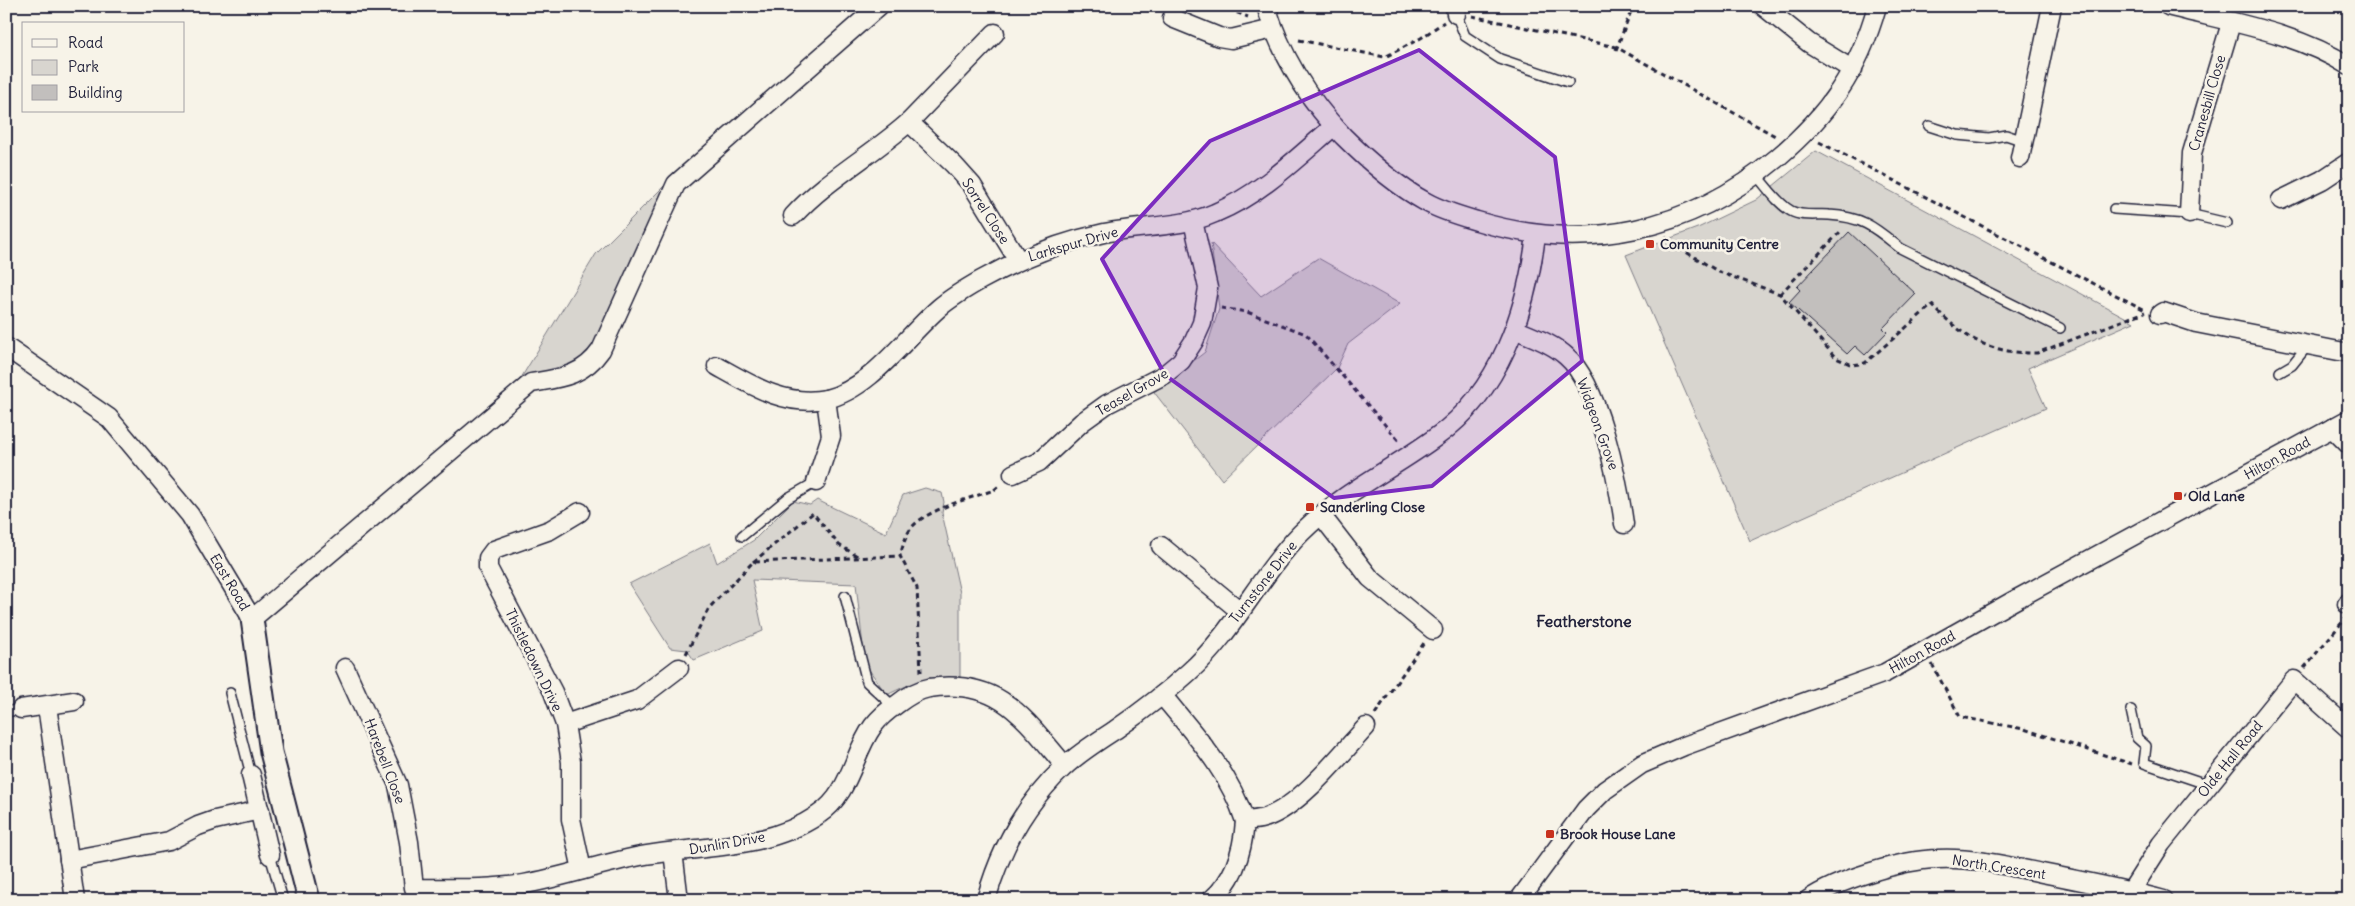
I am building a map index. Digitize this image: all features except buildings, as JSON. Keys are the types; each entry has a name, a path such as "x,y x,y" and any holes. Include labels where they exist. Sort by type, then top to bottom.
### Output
{"street":[{"path":"252,619 531,383 561,378 591,364 601,350 676,184 879,6"},
{"path":"1266,6 1273,29 1297,77 1315,104 1334,126 1382,172 1428,203 1498,227 1536,235 1599,235 1652,225 1705,206 1756,175 1798,140 1821,117 1852,70 1866,42 1877,6"},
{"path":"1763,6 1809,43 1852,70"},
{"path":"2022,150 2052,6"},
{"path":"2168,6 2279,35 2313,48 2349,66"},
{"path":"1172,18 1219,37 1231,39 1273,29"},
{"name":"Cranesbill Close","path":"2188,214 2192,153 2231,23"},
{"path":"793,216 810,197 880,147 909,122 996,33"},
{"name":"Sorrel Close","path":"909,122 972,185 1018,260"},
{"name":"Larkspur Drive","path":"717,366 777,397 802,400 826,399 846,391 864,380 941,306 1018,260 1100,234 1193,221 1216,213 1259,188 1334,126"},
{"path":"2281,200 2322,180 2349,162"},
{"name":"Teasel Grove","path":"1013,474 1038,462 1082,422 1106,404 1164,375 1181,360 1194,341 1206,305 1208,288 1193,221"},
{"name":"Turnstone Drive","path":"986,900 995,867 1008,841 1041,792 1065,766 1162,695 1210,652 1284,552 1321,516 1351,492 1437,436 1461,415 1490,378 1515,328 1532,267 1536,235"},
{"path":"2160,314 2163,312 2196,323 2349,353"},
{"name":"Widgeon Grove","path":"1515,328 1567,356 1579,372 1589,392 1612,456 1619,487 1624,524"},
{"name":"East Road","path":"6,347 109,418 190,515 252,619 271,752 309,900"},
{"path":"816,482 831,436 826,399"},
{"name":"Hilton Road","path":"1519,900 1586,809 1605,790 1642,764 1684,746 1885,673 2349,419"},
{"path":"2332,428 2349,445"},
{"name":"Thistledown Drive","path":"580,512 550,530 494,550 488,558 488,568 553,692 566,724 571,762 571,819 582,870"},
{"path":"1321,516 1370,578 1433,630"},
{"path":"1161,546 1240,612"},
{"name":"Harebell Close","path":"345,668 398,786 409,842 414,888"},
{"path":"566,724 610,711 637,700 679,668"},
{"path":"2294,680 2349,729"},
{"name":"Olde Hall Road","path":"2128,895 2161,844 2294,680"},
{"name":"Dunlin Drive","path":"414,888 522,884 623,860 747,842 798,826 818,815 835,801 846,786 873,726 894,706 922,690 956,687 988,692 1002,700 1029,723 1065,766"},
{"path":"1162,695 1227,777 1244,821 1244,838 1236,866 1228,882 1211,900"},
{"path":"14,711 74,701"},
{"path":"47,706 75,900"},
{"path":"1244,821 1267,818 1282,810 1309,788 1366,727"},
{"path":"251,775 270,855"},
{"path":"69,860 170,841 215,820 260,810"},
{"path":"673,852 679,900"},
{"name":"North Crescent","path":"1808,900 1818,893 1862,876 1894,866 1936,859 1967,859 1984,862 2128,895 2164,900"}],"lane":[{"path":"1455,10 1465,36 1500,59 1568,82"},
{"path":"1929,126 1957,135 1989,138 2006,135 2022,150"},
{"path":"1756,175 1782,204 1793,212 1854,218 1865,221 1879,229 1900,248 2060,328"},
{"path":"2114,209 2188,214 2227,223"},
{"path":"2280,372 2292,365 2308,345"},
{"path":"742,536 788,498 816,482"},
{"path":"845,596 867,682 894,706"},
{"path":"230,693 251,775"},
{"path":"2131,710 2137,738 2146,746 2144,764 2208,785"},
{"path":"270,855 283,900"}],"path":[{"path":"1273,29 1304,43 1385,57 1421,38 1455,10 1616,47 1616,50 1633,6"},
{"path":"1616,47 1798,140 2148,311 2037,353 2028,353 1996,348 1967,336 1955,328 1932,305 1865,364 1859,366 1836,358 1780,294 1719,272 1671,243 1652,225"},
{"path":"1780,294 1854,218"},
{"path":"1206,305 1247,312 1306,334 1410,454"},
{"path":"922,690 917,588 900,556 906,536 913,526 928,516 994,490 1013,474"},
{"path":"679,668 709,608 753,562 813,513 839,544 860,558"},
{"path":"753,562 900,556"},
{"path":"2294,680 2345,619 2348,603"},
{"path":"1366,727 1433,630"},
{"path":"1925,650 1960,716 2024,728 2134,765 2144,764"}],"highlighted area":[{"path":"1419,50 1555,157 1582,361 1432,486 1334,498 1165,375 1102,259 1210,141"}],"green space":[{"path":"1816,151 2134,322 2028,368 2046,408 1750,541 1626,255 1700,227 1756,200"},
{"path":"670,180 595,347 577,365 518,383 596,254"},
{"path":"1211,243 1261,296 1318,258 1400,304 1348,344 1337,368 1222,480 1154,392 1205,352 1219,309"},
{"path":"925,488 942,493 944,502 942,513 960,593 960,677 922,681 905,686 887,695 865,664 856,584 752,580 763,631 694,660 687,650 670,648 629,584 710,543 717,563 754,540 793,501 810,505 817,500 886,533 903,495"}],"place":[{"name":"Community Centre","path":"1650,244"},
{"name":"Old Lane","path":"2178,496"},
{"name":"Sanderling Close","path":"1310,507"},
{"name":"Brook House Lane","path":"1550,834"}],"district":[{"name":"Featherstone","path":"1584,621"}]}
